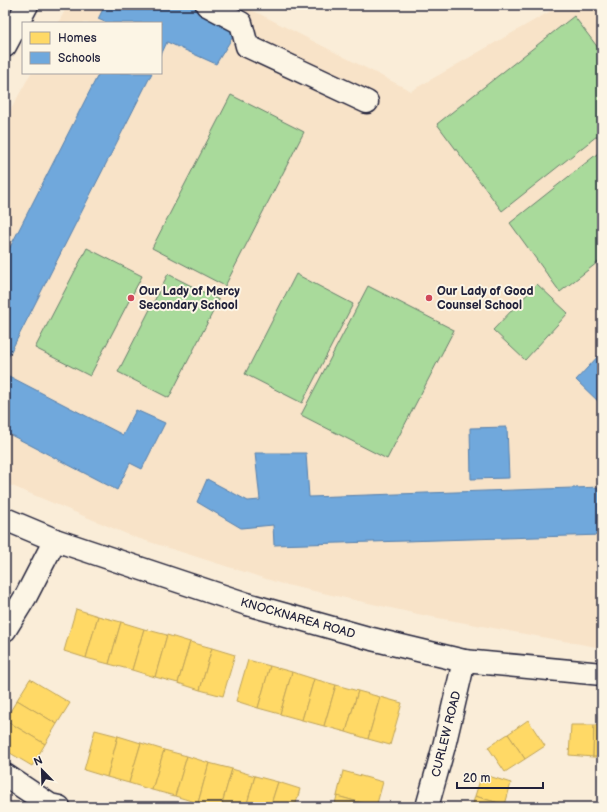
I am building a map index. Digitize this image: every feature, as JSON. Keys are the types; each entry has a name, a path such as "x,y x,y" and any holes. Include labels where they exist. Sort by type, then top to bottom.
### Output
{"street":[{"path":"5,46 27,5"},
{"path":"207,5 241,23 247,46 367,102"},
{"name":"KNOCKNAREA ROAD","path":"5,519 56,540 247,604 372,639 464,661 602,674"},
{"path":"5,630 26,596 56,540"},
{"name":"CURLEW ROAD","path":"427,807 444,746 464,661"},
{"path":"5,775 50,804 59,807"}],"shaded area":[{"name":"Our Lady of Good Counsel School","path":"68,5 242,5 411,91 561,5 602,5 602,648 427,616 282,584 134,537 5,483 5,120 30,74 162,74 162,22 59,22"}],"green space":[{"path":"574,16 602,53 602,132 502,211 437,124"},
{"path":"231,95 304,132 225,286 152,248"},
{"path":"602,150 602,259 560,292 510,223"},
{"path":"87,248 142,276 90,376 35,348"},
{"path":"168,274 219,300 169,398 118,372"},
{"path":"296,274 353,304 302,403 245,374"},
{"path":"537,284 568,313 525,360 493,330"},
{"path":"368,286 454,330 387,459 301,415"}],"building: Homes":[{"path":"76,609 98,616 86,658 64,651"},
{"path":"98,616 121,622 109,664 86,658"},
{"path":"121,622 144,629 132,670 109,664"},
{"path":"144,629 167,635 155,677 132,670"},
{"path":"167,635 190,642 178,683 155,677"},
{"path":"190,642 212,648 200,690 178,683"},
{"path":"212,648 235,655 223,696 200,690"},
{"path":"248,660 270,666 258,708 236,701"},
{"path":"270,666 292,672 280,714 258,708"},
{"path":"292,672 314,679 302,720 280,714"},
{"path":"30,679 70,703 57,724 17,700"},
{"path":"314,679 336,685 324,726 302,720"},
{"path":"336,685 358,691 346,732 324,726"},
{"path":"358,691 380,697 368,739 346,732"},
{"path":"380,697 402,703 390,745 368,739"},
{"path":"17,700 57,724 45,744 5,720"},
{"path":"5,720 45,744 32,766 5,750"},
{"path":"528,720 545,746 525,759 508,734"},
{"path":"571,725 594,725 593,757 569,755"},
{"path":"594,725 602,725 602,757 593,757"},
{"path":"95,730 118,736 107,777 84,770"},
{"path":"508,734 525,759 505,772 488,747"},
{"path":"118,736 141,743 129,783 107,777"},
{"path":"141,743 164,750 152,790 129,783"},
{"path":"164,750 187,756 175,796 152,790"},
{"path":"187,756 209,763 198,803 175,796"},
{"path":"209,763 232,769 221,807 212,807 198,803"},
{"path":"232,769 255,776 246,807 221,807"},
{"path":"343,771 383,782 376,807 337,796"},
{"path":"482,774 511,783 505,805 475,796"},
{"path":"255,776 278,782 270,807 246,807"},
{"path":"278,782 300,789 295,807 270,807"},
{"path":"337,796 376,807 334,807"},
{"path":"475,796 505,805 504,807 472,807"}],"building: Schools":[{"path":"105,5 193,5 237,30 216,64 167,42 162,53 162,22 105,22 98,19"},
{"path":"98,74 151,74 5,363 5,257"},
{"path":"602,352 602,405 576,380"},
{"path":"5,374 123,435 136,410 165,423 142,469 130,463 117,490 7,433 5,436"},
{"path":"507,427 509,478 471,479 470,428"},
{"path":"255,453 306,453 309,497 602,487 602,535 274,545 273,525 241,528 197,502 207,479 248,501 260,500"}],"place":[{"name":"Our Lady of Mercy Secondary School","path":"131,298"},
{"name":"Our Lady of Good Counsel School","path":"429,298"}]}
